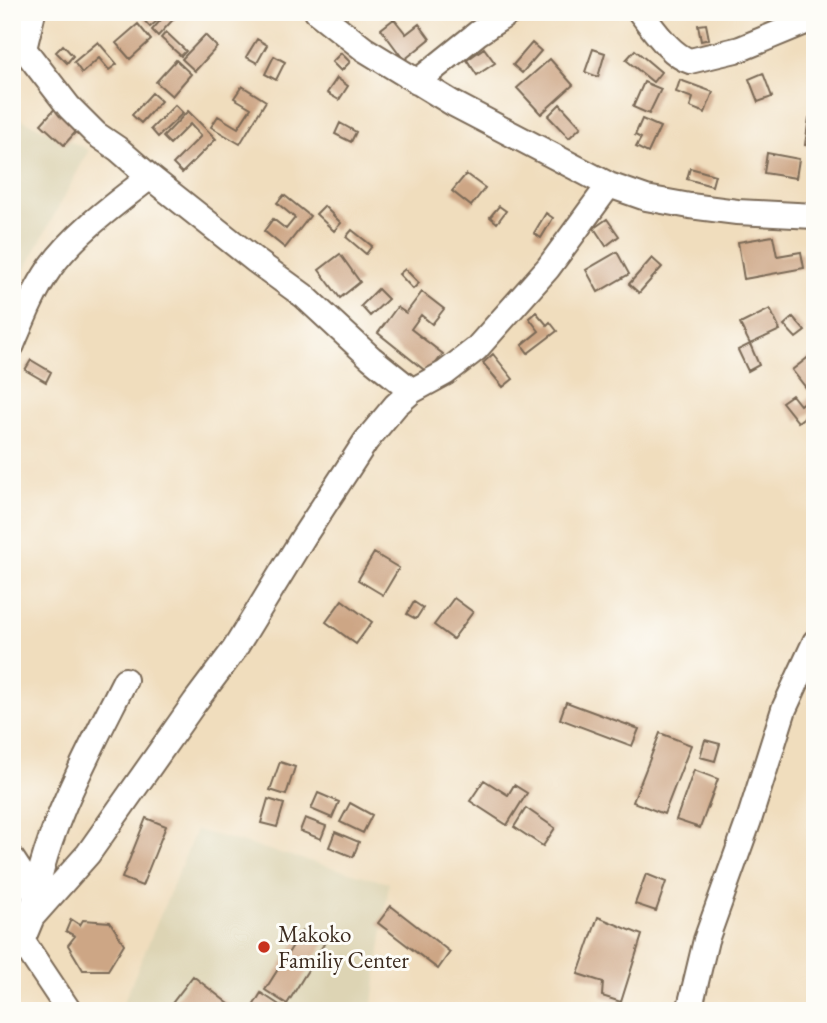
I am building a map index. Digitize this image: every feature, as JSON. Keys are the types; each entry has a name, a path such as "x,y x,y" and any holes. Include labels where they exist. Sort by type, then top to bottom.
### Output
{"street":[{"path":"33,12 24,49 69,107 96,134 304,296 371,358 412,391"},
{"path":"317,12 364,49 417,82 608,186 646,198 690,206 737,212 815,216"},
{"path":"417,82 478,33 510,12"},
{"path":"640,12 674,50 690,61 740,49 815,18"},
{"path":"12,345 51,267 89,227 150,177"},
{"path":"23,926 88,854 234,650 366,441 396,405 412,391 445,373 476,349 548,268 608,186"},
{"path":"689,1011 706,940 749,820 784,709 815,642"},
{"path":"23,926 46,853 75,783 125,680"},
{"path":"12,859 23,926 69,1011"}],"shaded area":[{"path":"12,115 89,150 12,294"},
{"name":"Makoko Familiy Center","path":"196,830 389,883 372,1011 120,1011"}],"building":[{"path":"150,12 167,12 150,27 143,19"},
{"path":"168,12 180,12 158,36 152,30"},
{"path":"394,19 406,34 419,24 430,39 404,60 381,29"},
{"path":"138,24 151,40 130,59 116,43"},
{"path":"706,24 709,39 701,41 698,25"},
{"path":"166,32 186,51 181,56 161,38"},
{"path":"205,35 217,47 195,71 182,59"},
{"path":"257,39 267,45 257,63 246,57"},
{"path":"98,42 117,64 109,70 99,58 82,73 74,62"},
{"path":"532,43 541,51 522,73 513,65"},
{"path":"63,45 73,56 67,63 56,52"},
{"path":"484,48 495,63 477,75 467,60"},
{"path":"593,49 605,53 598,77 585,72"},
{"path":"635,50 661,72 653,82 626,60"},
{"path":"341,53 350,62 341,71 332,62"},
{"path":"274,56 285,62 276,80 265,74"},
{"path":"550,59 573,85 541,114 517,88"},
{"path":"176,60 191,74 172,96 156,82"},
{"path":"763,73 772,97 758,102 749,79"},
{"path":"337,78 348,86 339,100 327,93"},
{"path":"680,80 713,92 705,113 690,107 693,98 676,92"},
{"path":"644,82 661,89 649,114 633,107"},
{"path":"242,86 266,101 240,144 211,127 218,116 238,128 251,108 234,98"},
{"path":"152,93 161,101 141,123 132,115"},
{"path":"59,104 82,125 64,145 41,124"},
{"path":"560,104 581,127 569,138 548,116"},
{"path":"175,105 183,113 158,137 151,129"},
{"path":"188,111 216,139 182,173 173,164 201,136 190,124 170,144 163,137"},
{"path":"809,118 815,119 815,146 805,145"},
{"path":"642,119 660,127 648,153 636,147 641,138 635,135"},
{"path":"340,123 356,132 351,142 335,134"},
{"path":"767,153 799,159 796,178 764,173"},
{"path":"690,168 715,175 712,186 687,179"},
{"path":"466,174 485,188 471,206 452,191"},
{"path":"284,195 310,216 285,248 264,231 273,219 286,229 295,218 277,203"},
{"path":"324,206 341,223 334,231 316,214"},
{"path":"499,206 506,211 497,223 490,217"},
{"path":"546,213 553,218 541,238 534,233"},
{"path":"607,219 619,236 606,246 594,228"},
{"path":"352,230 372,246 366,254 346,237"},
{"path":"773,236 777,256 801,252 804,268 744,279 738,242"},
{"path":"617,252 629,274 598,292 586,270"},
{"path":"340,254 360,282 340,298 319,270"},
{"path":"652,258 662,267 639,293 629,284"},
{"path":"405,269 419,283 413,289 399,274"},
{"path":"378,289 388,299 370,316 361,306"},
{"path":"422,292 444,309 432,324 421,315 411,329 443,354 428,373 378,333 397,307 406,313"},
{"path":"770,309 780,330 750,344 740,324"},
{"path":"536,312 547,325 550,322 557,331 528,353 522,345 539,331 529,318"},
{"path":"793,317 805,331 796,338 784,325"},
{"path":"750,344 759,365 748,371 738,350"},
{"path":"815,352 815,391 811,394 792,370"},
{"path":"493,354 513,379 503,387 483,363"},
{"path":"31,360 51,372 46,382 25,370"},
{"path":"815,393 815,409 798,422 782,402 792,395 800,405"},
{"path":"374,553 399,568 383,595 358,580"},
{"path":"454,598 473,612 453,639 434,625"},
{"path":"342,600 372,622 356,644 326,622"},
{"path":"414,602 423,608 416,619 407,614"},
{"path":"566,702 639,729 632,746 560,719"},
{"path":"660,733 691,745 664,814 633,802"},
{"path":"705,740 720,744 715,761 700,757"},
{"path":"280,762 295,767 286,795 270,790"},
{"path":"694,770 718,779 700,828 676,820"},
{"path":"484,780 508,795 514,785 527,793 507,825 470,801"},
{"path":"318,793 339,802 332,818 311,809"},
{"path":"268,799 284,804 277,827 261,823"},
{"path":"350,803 372,815 363,833 340,822"},
{"path":"526,808 555,828 543,846 514,827"},
{"path":"146,818 166,826 142,886 122,878"},
{"path":"305,818 326,826 321,839 300,831"},
{"path":"335,832 359,842 353,857 329,847"},
{"path":"646,874 666,882 656,911 635,904"},
{"path":"391,906 450,952 438,969 378,923"},
{"path":"598,917 642,935 621,1002 602,996 603,982 578,974"},
{"path":"71,919 80,925 83,920 110,922 124,944 108,970 83,970 68,945 75,936 66,931"},
{"path":"302,931 324,944 287,1004 265,990"},
{"path":"193,976 238,1011 167,1010"},
{"path":"261,993 284,1008 282,1011 250,1011"}],"place":[{"name":"Makoko Familiy Center","path":"264,947"}]}
